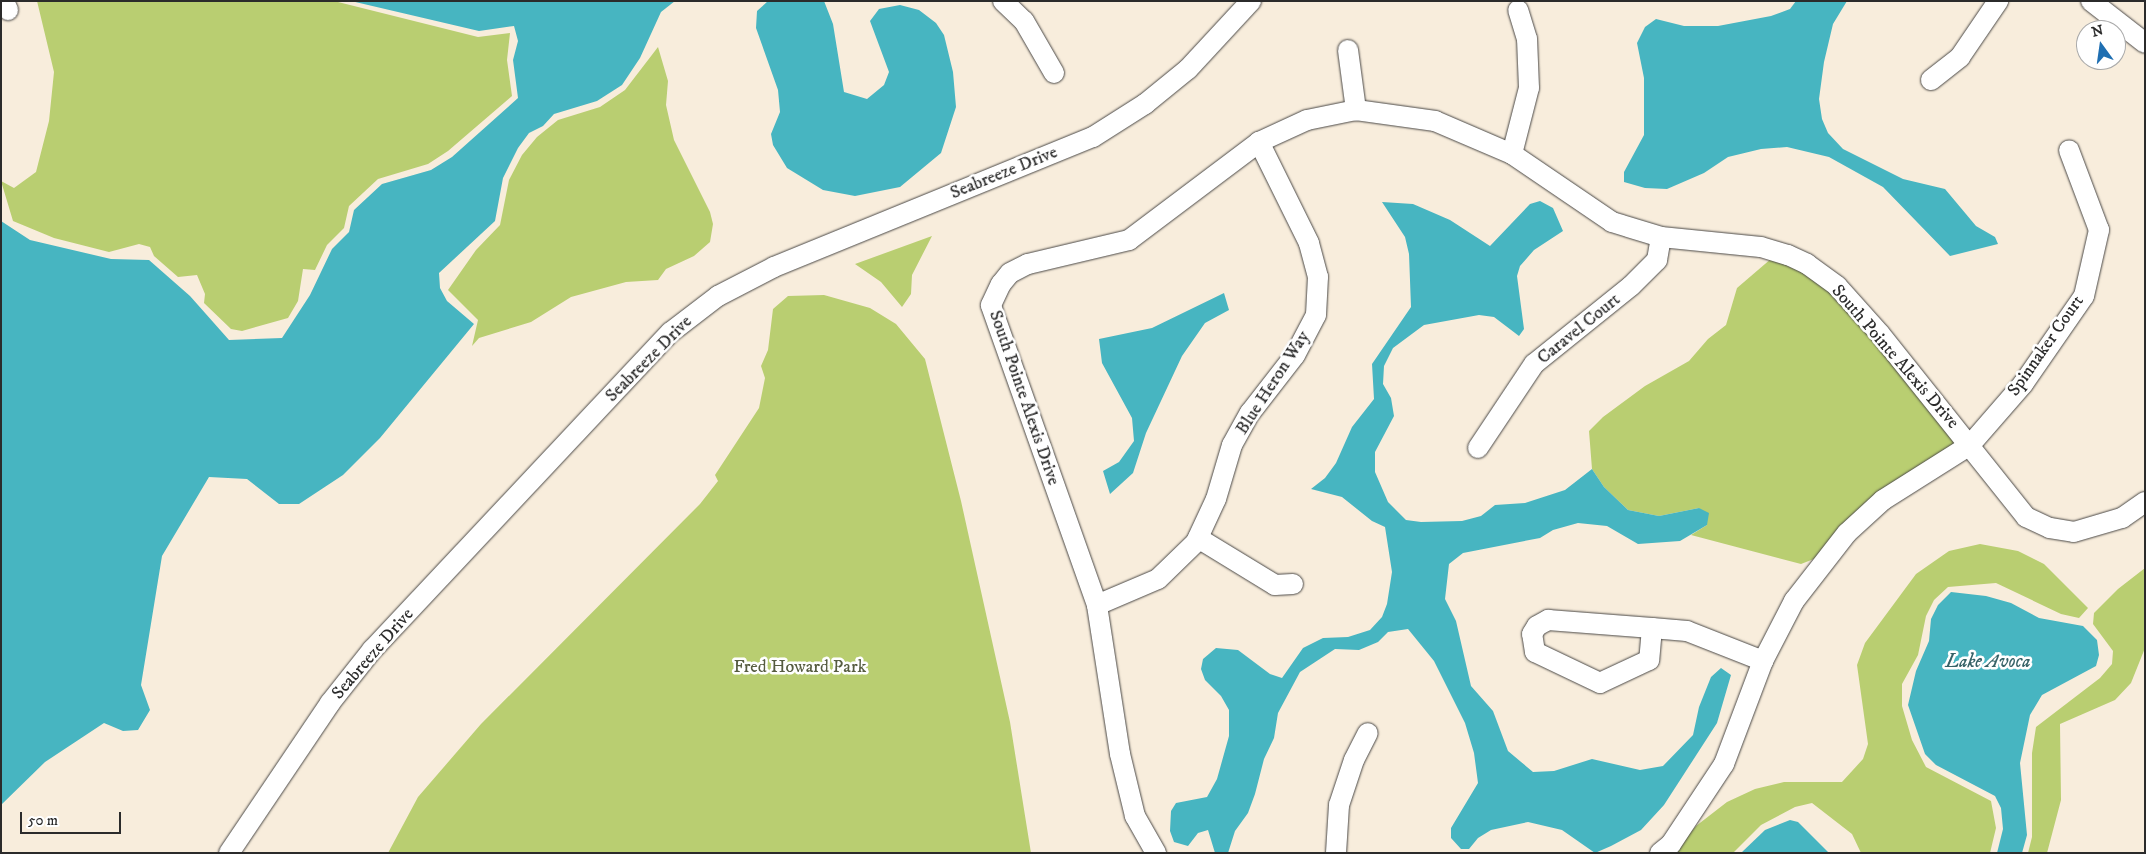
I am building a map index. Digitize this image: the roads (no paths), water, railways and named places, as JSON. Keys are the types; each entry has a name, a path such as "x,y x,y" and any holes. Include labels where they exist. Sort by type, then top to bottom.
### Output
{"street":[{"path":"1003,1 1024,22 1054,73"},
{"path":"1931,80 1960,57 1998,1"},
{"path":"2091,1 2145,42"},
{"name":"Seabreeze Drive","path":"228,853 330,703 372,650 671,332 718,296 774,267 1093,137 1145,104 1188,69 1247,2"},
{"path":"1512,154 1529,88 1527,38 1518,10"},
{"path":"1348,50 1356,110"},
{"name":"South Pointe Alexis Drive","path":"1156,853 1135,816 1122,763 1097,605 991,305 1001,284 1010,273 1028,264 1129,240 1259,142 1307,120 1356,110 1435,121 1512,154 1612,222 1660,237 1761,247 1807,264 1836,286 1970,446 2026,517 2050,528 2074,532 2122,518 2145,502"},
{"name":"Blue Heron Way","path":"1097,605 1158,580 1177,564 1198,538 1216,499 1232,445 1250,414 1305,338 1316,315 1319,299 1315,262 1303,225 1259,142"},
{"name":"Spinnaker Court","path":"1970,446 2023,384 2084,296 2099,230 2069,150"},
{"name":"Caravel Court","path":"1478,448 1534,364 1632,286 1657,260 1660,237"},
{"name":"South Pointe Alexis Drive","path":"1660,853 1671,844 1724,764 1763,661 1794,601 1847,534 1883,500 1970,446"},
{"path":"1198,538 1275,585 1293,584"},
{"path":"1652,628 1649,660 1600,683 1535,652 1532,644 1532,634 1537,626 1548,620 1652,628 1686,631 1763,661"},
{"path":"1336,853 1339,805 1354,760 1368,733"}],"water":[{"path":"351,1 675,1 661,12 640,58 622,85 597,101 554,114 543,126 529,133 518,148 503,178 495,221 439,273 440,288 447,301 474,324 380,438 343,475 299,504 279,504 247,479 209,477 162,556 141,685 150,710 138,730 123,731 104,723 45,762 1,805 1,221 30,240 111,259 149,260 190,296 229,340 282,338 310,295 332,249 349,232 354,210 382,184 431,170 452,157 518,98 513,60 518,41 514,26 479,31"},
{"path":"768,1 824,1 833,24 844,92 867,99 884,85 889,72 870,21 879,9 900,5 919,10 936,23 944,35 953,72 956,107 941,153 900,187 855,196 823,190 787,168 773,145 771,134 780,112 778,90 756,28 757,11"},
{"path":"1796,1 1847,1 1833,24 1824,62 1819,99 1822,119 1828,133 1843,149 1903,179 1945,189 1976,226 1995,237 1998,244 1950,256 1883,187 1829,157 1787,147 1761,149 1728,157 1704,173 1667,189 1645,188 1624,182 1624,172 1644,135 1644,78 1637,43 1645,27 1656,19 1684,26 1718,26 1771,16 1790,9"},
{"path":"1540,201 1553,208 1563,231 1534,250 1520,266 1517,276 1524,329 1519,336 1494,317 1479,315 1424,325 1393,348 1384,366 1383,384 1391,398 1394,416 1375,452 1375,472 1388,502 1406,520 1421,522 1462,521 1481,516 1495,505 1525,503 1565,490 1592,469 1604,487 1628,510 1659,516 1699,508 1709,513 1707,525 1680,541 1638,544 1607,526 1578,523 1553,530 1540,538 1463,553 1449,564 1445,599 1456,621 1471,686 1493,711 1508,751 1533,772 1554,771 1592,759 1640,770 1663,766 1693,735 1699,707 1711,677 1721,668 1731,675 1717,723 1664,805 1641,830 1611,846 1595,853 1562,830 1528,822 1491,830 1478,838 1469,849 1461,849 1451,838 1451,828 1478,783 1474,753 1465,723 1434,661 1408,629 1388,632 1378,642 1359,650 1335,649 1300,672 1278,713 1274,738 1264,759 1255,794 1248,813 1235,831 1228,853 1215,853 1208,830 1198,833 1188,846 1174,842 1170,831 1171,811 1176,803 1207,797 1217,779 1229,736 1229,710 1221,696 1205,680 1201,669 1203,659 1216,648 1238,650 1270,674 1282,678 1303,648 1323,638 1348,637 1370,630 1382,617 1387,604 1392,572 1385,527 1372,521 1342,497 1311,489 1325,478 1336,463 1352,427 1374,399 1372,364 1411,307 1409,254 1405,237 1382,202 1413,204 1450,220 1490,246 1530,204"},
{"path":"1224,293 1229,310 1205,323 1182,356 1146,433 1133,473 1110,494 1103,471 1119,462 1134,441 1132,418 1102,363 1099,339 1152,328"},
{"name":"Lake Avoca","path":"1951,592 1986,596 2011,603 2039,618 2083,626 2097,640 2099,655 2096,666 2042,695 2030,715 2020,763 2027,835 2022,853 1997,853 2003,829 2001,808 1995,796 1936,765 1925,754 1908,705 1916,671 1929,641 1931,619 1938,605"},
{"path":"1790,820 1798,822 1829,853 1741,853 1765,830"}],"park label":[{"name":"Fred Howard Park","path":"800,667"}]}
